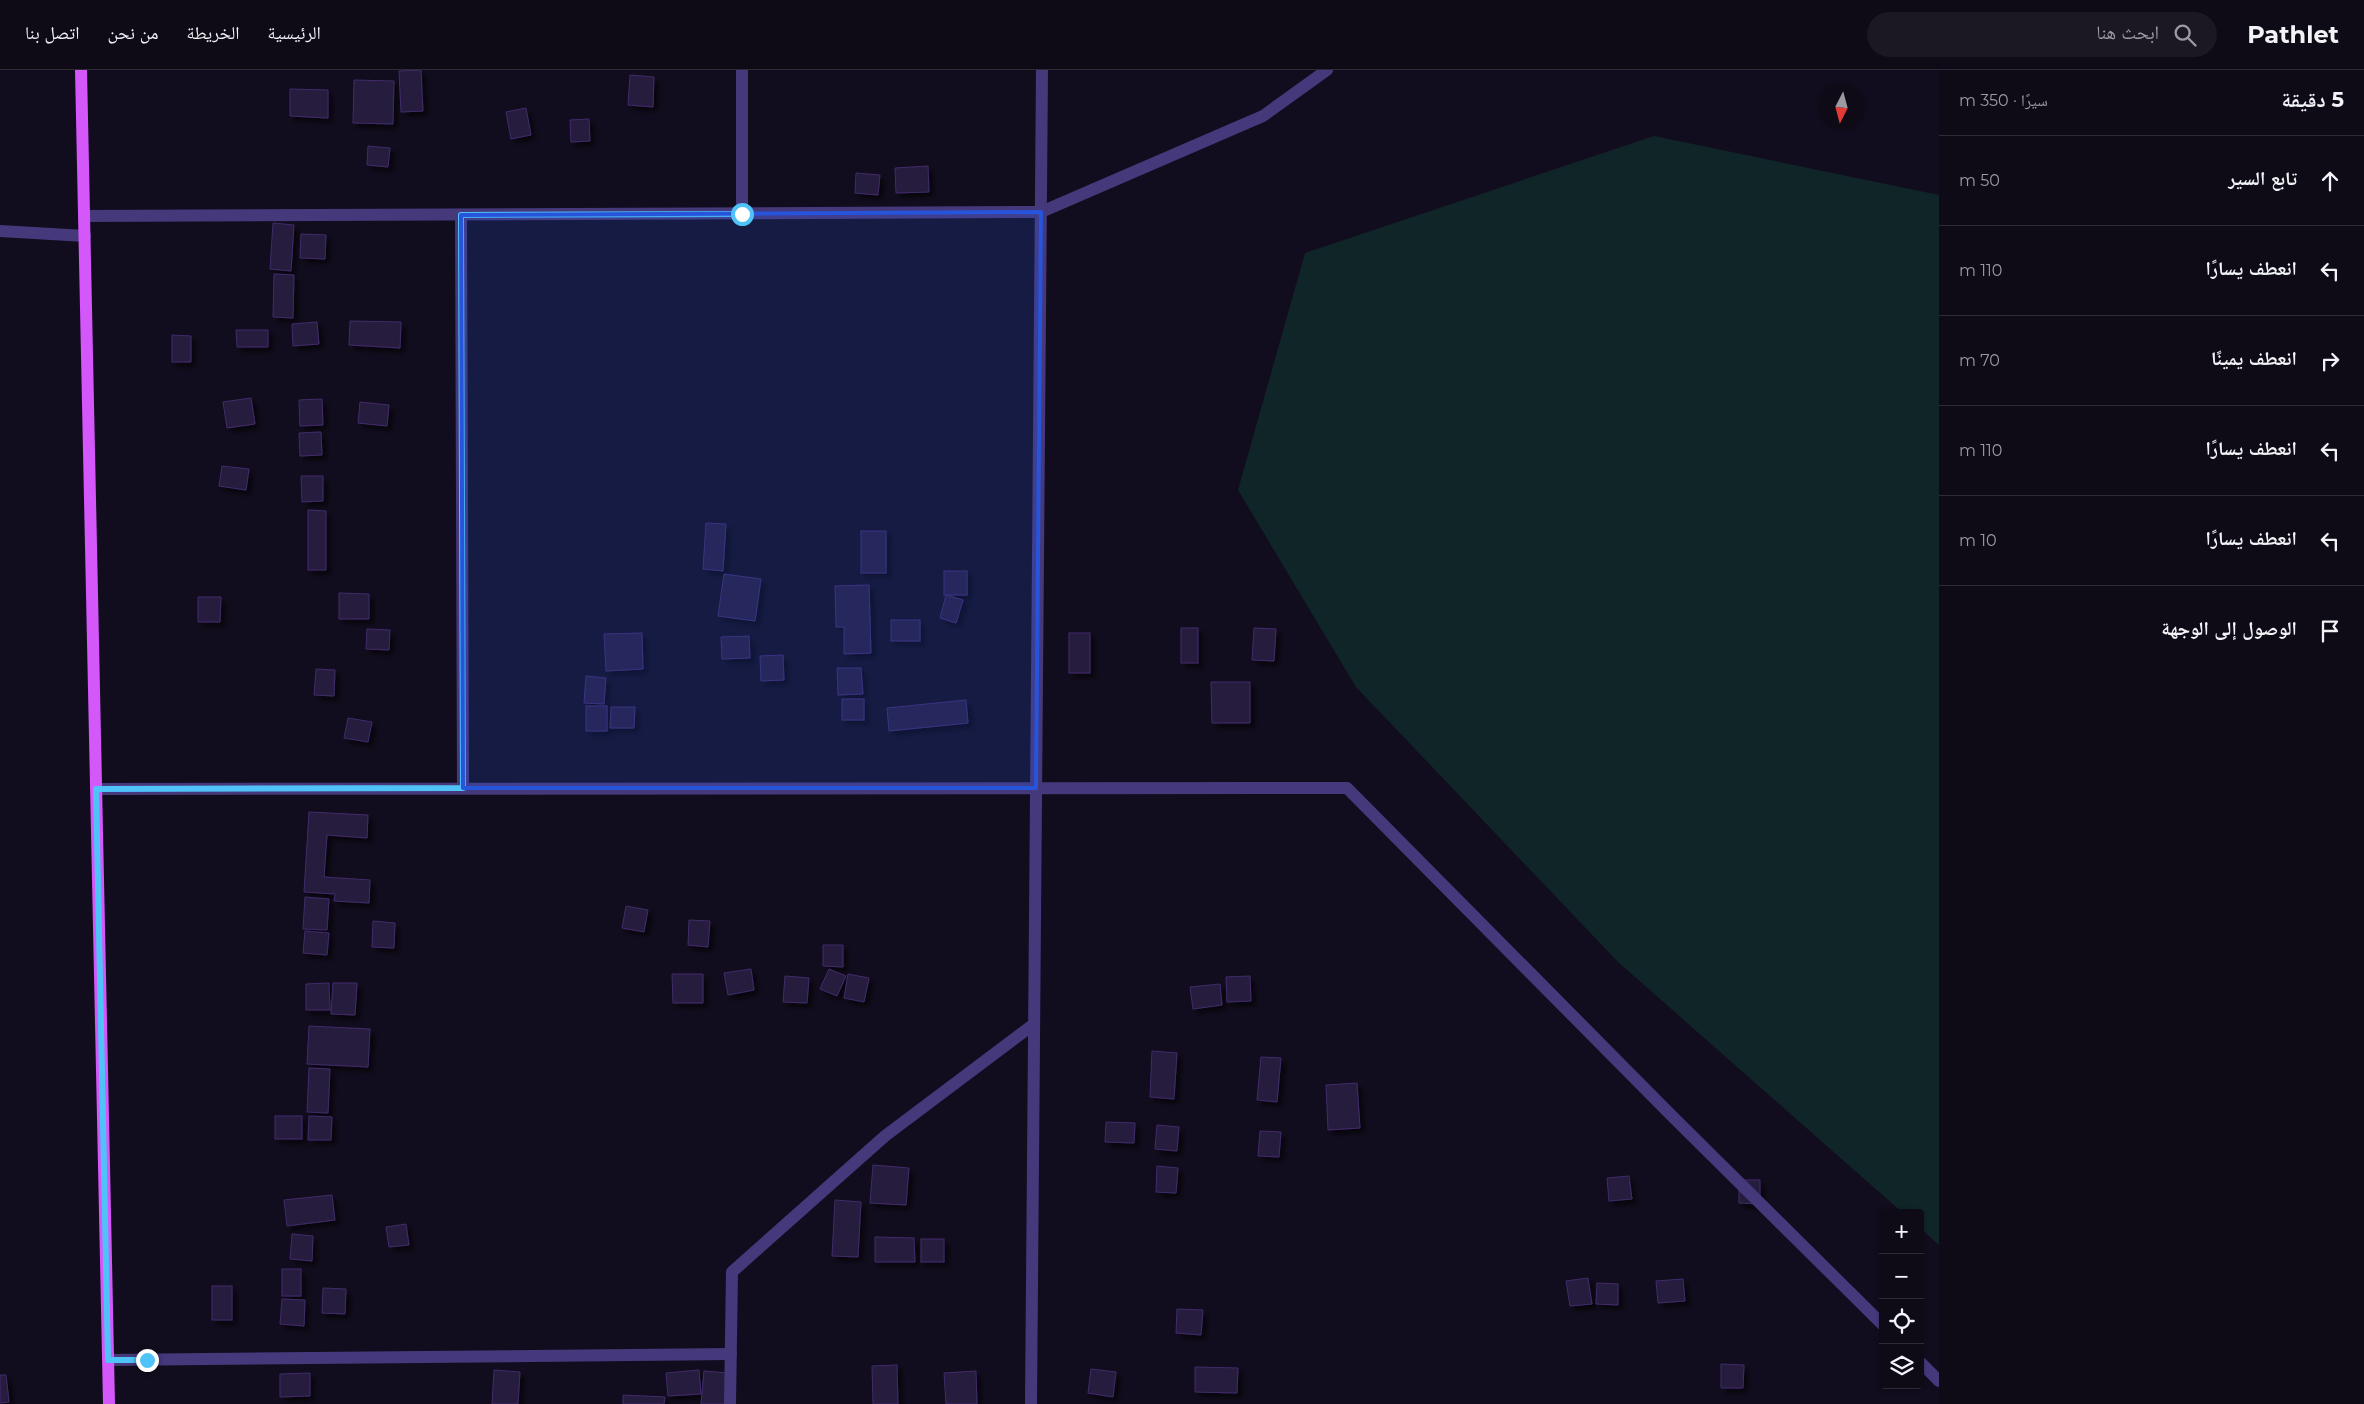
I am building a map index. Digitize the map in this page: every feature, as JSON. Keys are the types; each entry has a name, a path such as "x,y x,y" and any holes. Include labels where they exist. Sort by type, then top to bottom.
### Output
{"main road":[{"path":"82,70 109,1404"}],"street":[{"path":"742,70 742,214"},
{"path":"1031,1404 1042,70"},
{"path":"84,216 1041,212 1263,116 1327,70"},
{"path":"461,215 463,788"},
{"path":"0,231 85,236"},
{"path":"96,789 1347,788 1663,1107 1879,1321"},
{"path":"730,1404 732,1272 884,1136 1034,1024"},
{"path":"108,1360 731,1354"},
{"path":"1924,1366 1939,1380"}],"highlighted area":[{"path":"1041,212 1036,788 463,788 461,215"}],"green space":[{"path":"1654,136 1939,195 1939,1245 1924,1232 1924,1209 1898,1209 1618,962 1356,687 1238,490 1305,253"}],"building":[{"path":"421,70 423,111 401,112 399,71"},
{"path":"630,75 654,77 653,107 628,105"},
{"path":"354,80 394,81 393,124 353,123"},
{"path":"290,89 328,90 328,118 290,116"},
{"path":"526,108 531,135 511,139 506,112"},
{"path":"589,119 590,141 571,142 570,120"},
{"path":"368,146 390,148 388,167 367,165"},
{"path":"928,166 929,192 896,193 895,168"},
{"path":"856,173 880,175 878,195 855,193"},
{"path":"273,223 294,225 291,271 270,269"},
{"path":"301,234 326,235 325,259 300,258"},
{"path":"274,274 294,275 293,318 273,317"},
{"path":"350,321 401,322 400,348 349,345"},
{"path":"317,322 319,344 293,346 292,324"},
{"path":"236,330 268,330 268,347 237,347"},
{"path":"172,335 191,336 191,362 172,362"},
{"path":"251,398 255,424 227,428 223,402"},
{"path":"322,399 323,425 300,426 299,400"},
{"path":"360,402 389,405 387,426 358,423"},
{"path":"321,432 322,455 300,456 299,433"},
{"path":"222,466 249,469 246,490 219,486"},
{"path":"301,476 323,476 323,501 302,502"},
{"path":"308,510 326,511 326,570 308,570"},
{"path":"706,523 726,524 723,571 703,569"},
{"path":"861,531 886,531 886,573 861,573"},
{"path":"944,571 967,571 967,595 944,595"},
{"path":"724,574 761,579 755,621 718,616"},
{"path":"869,585 871,653 844,654 844,627 836,627 835,586"},
{"path":"339,593 369,594 369,619 339,619"},
{"path":"946,595 963,600 956,623 940,618"},
{"path":"198,597 221,597 220,622 198,622"},
{"path":"891,620 920,620 920,641 891,641"},
{"path":"1181,628 1198,628 1198,663 1181,663"},
{"path":"1254,628 1276,629 1274,661 1252,660"},
{"path":"367,629 390,630 389,650 366,649"},
{"path":"642,633 643,669 606,671 604,634"},
{"path":"1069,633 1090,633 1090,673 1069,673"},
{"path":"749,636 750,658 722,659 721,637"},
{"path":"783,655 784,680 761,681 760,656"},
{"path":"837,668 861,668 863,694 838,695"},
{"path":"316,669 335,670 334,696 314,695"},
{"path":"586,676 606,678 604,704 584,703"},
{"path":"1211,682 1250,682 1250,723 1212,723"},
{"path":"842,699 864,699 864,720 842,720"},
{"path":"966,700 968,723 889,731 887,708"},
{"path":"586,706 607,706 607,731 586,731"},
{"path":"611,707 635,707 634,728 610,728"},
{"path":"348,718 372,722 368,742 344,738"},
{"path":"309,812 368,815 367,838 327,835 324,877 370,880 369,903 334,901 335,894 304,892"},
{"path":"305,897 329,899 327,930 303,929"},
{"path":"626,906 648,910 644,932 622,928"},
{"path":"689,920 710,921 708,947 688,945"},
{"path":"373,921 395,923 394,948 372,947"},
{"path":"305,931 329,933 327,955 303,953"},
{"path":"823,945 843,945 843,967 823,966"},
{"path":"751,969 754,990 728,995 724,973"},
{"path":"829,969 846,976 837,996 820,989"},
{"path":"672,974 703,974 703,1003 673,1003"},
{"path":"848,974 869,978 864,1002 844,998"},
{"path":"785,976 809,978 807,1003 783,1002"},
{"path":"1250,976 1251,1001 1227,1002 1226,977"},
{"path":"329,983 330,1010 306,1010 306,984"},
{"path":"333,983 357,983 355,1015 331,1014"},
{"path":"1220,984 1222,1005 1193,1009 1190,987"},
{"path":"309,1026 370,1029 368,1067 307,1064"},
{"path":"1152,1051 1177,1053 1174,1099 1150,1097"},
{"path":"1261,1057 1281,1058 1277,1102 1257,1100"},
{"path":"309,1068 330,1069 328,1113 307,1112"},
{"path":"1357,1083 1360,1128 1328,1130 1326,1085"},
{"path":"275,1116 302,1116 302,1139 275,1139"},
{"path":"309,1116 332,1117 331,1140 308,1140"},
{"path":"1106,1122 1135,1123 1134,1143 1105,1142"},
{"path":"1157,1125 1179,1127 1177,1151 1155,1149"},
{"path":"1260,1131 1281,1132 1279,1157 1258,1156"},
{"path":"873,1165 909,1168 906,1205 870,1203"},
{"path":"1157,1166 1178,1168 1176,1193 1156,1192"},
{"path":"1629,1176 1632,1199 1609,1201 1607,1178"},
{"path":"1739,1180 1760,1180 1760,1204 1739,1203"},
{"path":"332,1195 335,1220 287,1226 284,1200"},
{"path":"835,1200 861,1202 858,1257 832,1256"},
{"path":"406,1224 409,1245 389,1247 386,1227"},
{"path":"292,1234 313,1236 312,1261 290,1259"},
{"path":"875,1237 914,1238 915,1262 875,1262"},
{"path":"921,1239 944,1239 944,1262 921,1262"},
{"path":"282,1269 301,1269 301,1296 282,1296"},
{"path":"1588,1278 1592,1304 1570,1306 1566,1281"},
{"path":"1683,1279 1685,1301 1658,1303 1656,1281"},
{"path":"1597,1283 1618,1284 1618,1305 1596,1304"},
{"path":"212,1286 232,1286 232,1320 212,1320"},
{"path":"323,1288 346,1289 345,1314 322,1313"},
{"path":"282,1299 305,1300 304,1326 280,1324"},
{"path":"1177,1309 1203,1310 1201,1335 1176,1333"},
{"path":"1721,1364 1744,1365 1743,1388 1721,1388"},
{"path":"897,1365 898,1404 873,1404 872,1366"},
{"path":"1195,1367 1238,1368 1237,1393 1195,1392"},
{"path":"1091,1369 1116,1372 1113,1397 1088,1393"},
{"path":"494,1370 520,1372 518,1404 492,1404"},
{"path":"699,1370 701,1394 668,1396 666,1373"},
{"path":"704,1371 728,1373 725,1404 701,1404"},
{"path":"976,1371 977,1404 946,1404 944,1373"},
{"path":"310,1373 310,1396 280,1397 280,1374"},
{"path":"0,1375 6,1375 9,1402 0,1403"},
{"path":"623,1395 665,1397 664,1404 623,1404"}],"route":[{"path":"147,1360 108,1360 96,789 463,788 461,215 742,214"}]}
